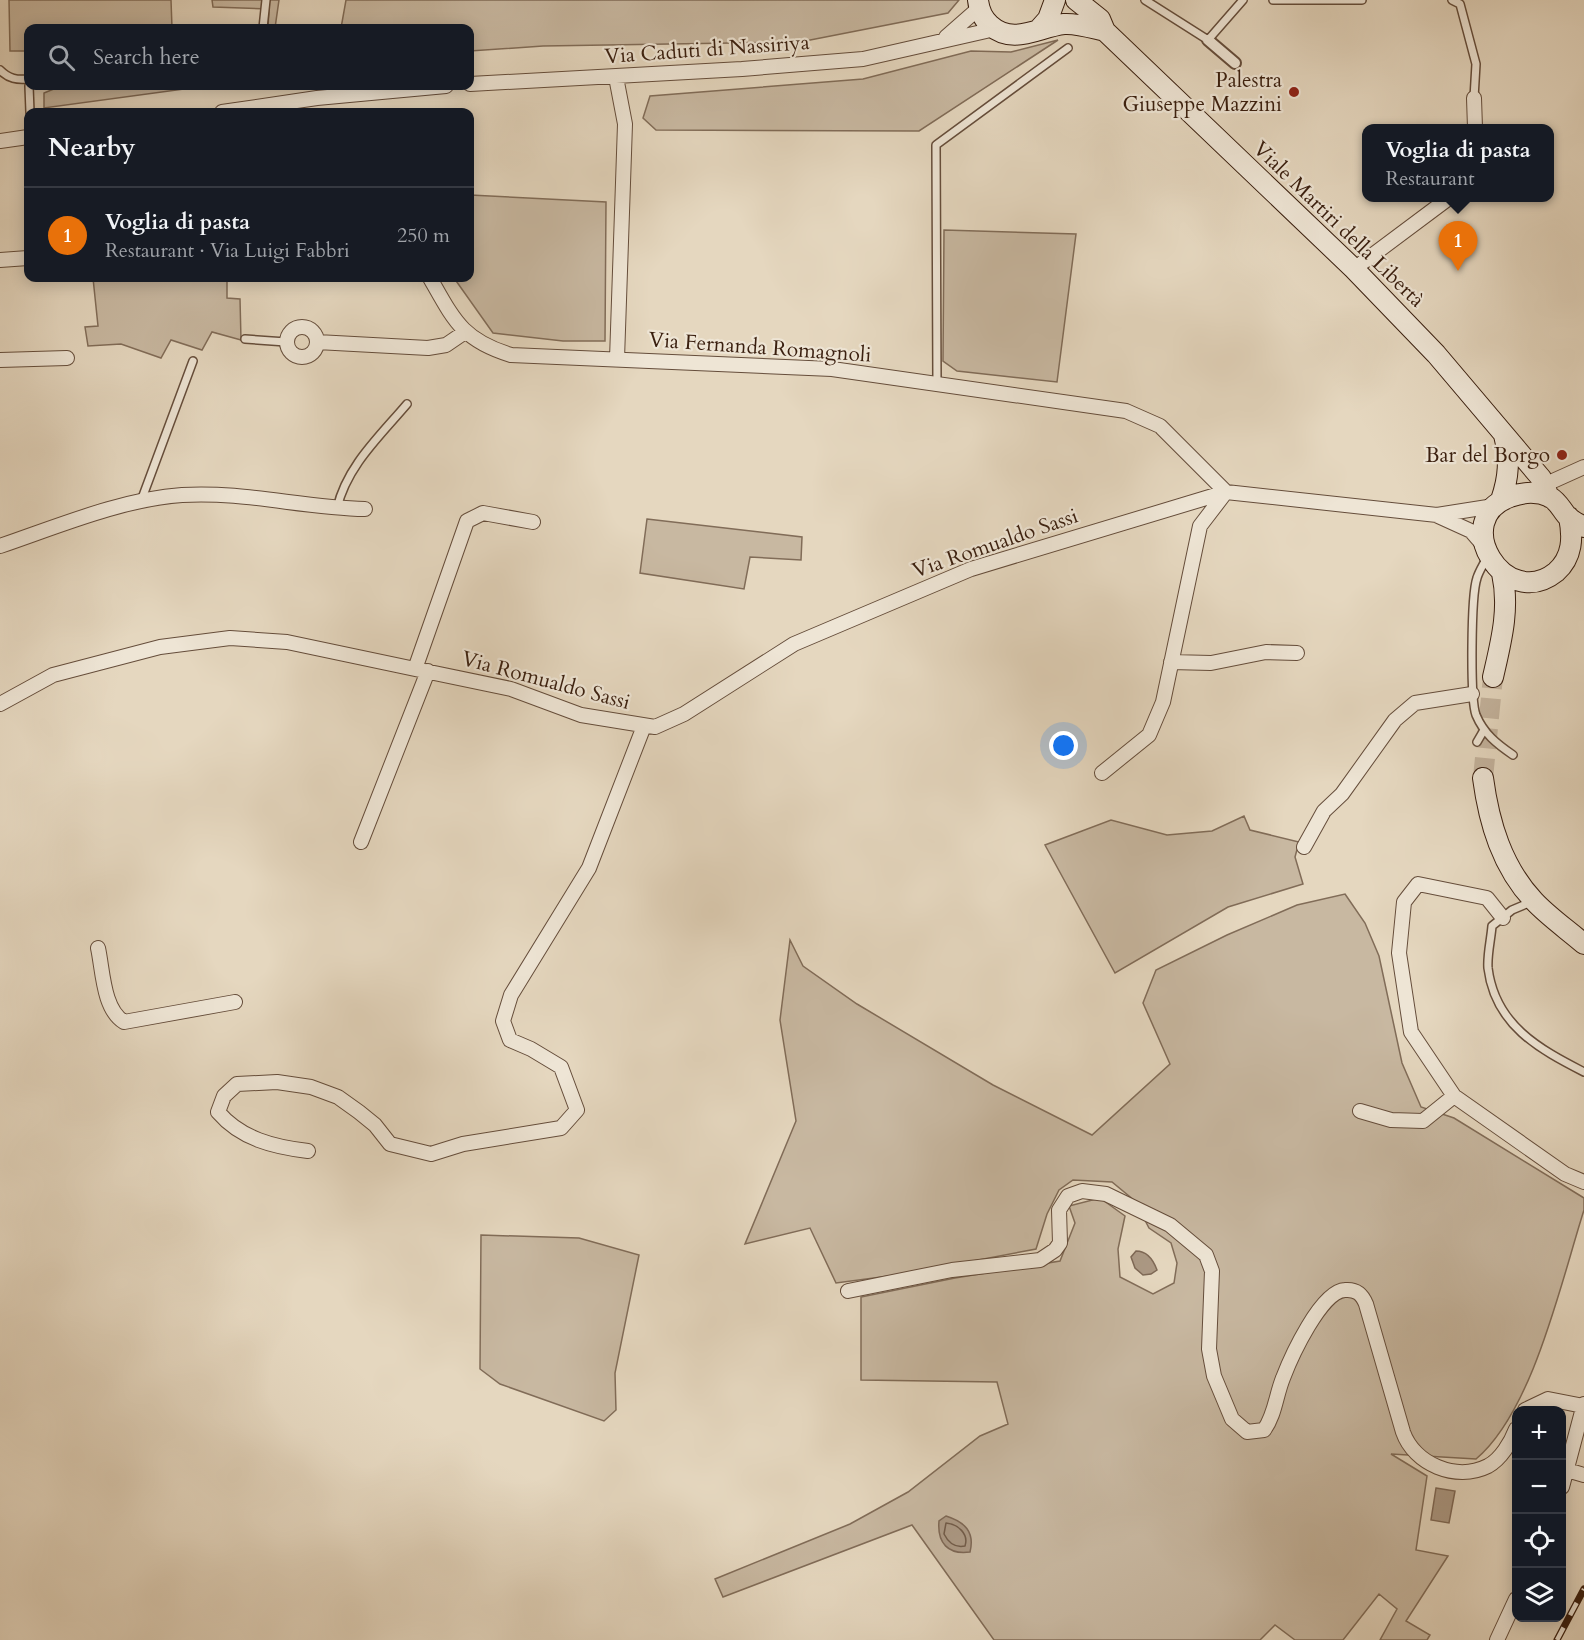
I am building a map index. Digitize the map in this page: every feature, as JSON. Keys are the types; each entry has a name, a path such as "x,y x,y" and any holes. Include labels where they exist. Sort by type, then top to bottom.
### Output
{"main road":[{"path":"1040,28 1048,19 1054,0"},
{"name":"Viale Martiri della Libertà","path":"1076,0 1100,19 1105,31 1354,269 1436,354 1504,434 1546,491 1576,522 1573,538 1575,558 1555,572 1539,580 1520,580 1502,573"},
{"path":"978,4 985,20 995,30 1017,36 1040,28 1066,24 1105,31"},
{"path":"1493,677 1507,596 1502,573 1486,551 1485,522 1498,503 1508,479 1509,456 1504,434"},
{"path":"1498,503 1524,492 1546,491"},
{"path":"1483,778 1488,818 1515,876 1534,901 1584,944"}],"street":[{"name":"Via Caduti di Nassiriya","path":"944,39 978,4"},
{"name":"Via Caduti di Nassiriya","path":"474,84 616,77 863,59 944,39 995,30"},
{"path":"1208,40 1235,63"},
{"name":"Via Fernanda Romagnoli","path":"616,77 625,124 616,359"},
{"path":"249,108 317,98 403,90"},
{"path":"1474,98 1475,124"},
{"path":"0,141 24,138"},
{"path":"1354,269 1444,202"},
{"path":"0,260 24,258"},
{"name":"Via Fernanda Romagnoli","path":"432,282 451,314 465,332 486,347 511,355 832,369 1126,411 1160,426 1226,492"},
{"path":"302,327 313,331 317,342 313,353 302,358 291,353 286,342 290,331 302,327"},
{"path":"317,342 428,348 446,345 465,332"},
{"path":"0,360 68,358"},
{"path":"1546,491 1584,467"},
{"path":"1102,773 1149,735 1163,702 1200,526 1226,492"},
{"name":"Via Romualdo Sassi","path":"0,704 53,675 160,647 230,638 287,642 422,670 511,689 581,715 655,727 684,714 794,644 971,569 1226,492 1437,515 1498,503"},
{"path":"0,546 96,514 179,495 225,494 337,508 365,509"},
{"path":"361,842 422,670 467,521 483,513 533,522"},
{"name":"Via Romualdo Sassi","path":"1437,515 1471,531 1486,551"},
{"path":"1171,662 1212,663 1266,652 1297,653"},
{"path":"1304,847 1324,811 1342,794 1395,720 1415,703 1472,694"},
{"path":"308,1151 279,1148 230,1126 218,1112 224,1096 237,1084 254,1081 311,1087 338,1097 359,1112 375,1125 390,1144 431,1154 462,1144 561,1128 577,1110 561,1067 531,1049 510,1040 503,1021 511,995 589,868 644,726"},
{"path":"1503,918 1487,898 1418,885 1404,902 1399,952 1411,1032 1454,1096 1565,1174 1584,1182"},
{"path":"98,948 114,1016 124,1022 235,1002"},
{"path":"1360,1111 1391,1120 1423,1121 1454,1096"},
{"path":"848,1291 952,1270 1040,1260 1055,1251 1060,1243 1062,1234 1059,1210 1068,1196 1082,1191 1106,1194 1170,1225 1206,1255 1212,1271 1209,1349 1214,1376 1232,1419 1247,1432 1264,1430 1296,1347 1326,1299 1334,1293 1348,1290 1362,1295 1366,1304 1403,1432 1407,1444 1415,1453 1426,1461 1449,1471 1479,1469 1490,1465 1498,1457 1512,1435"},
{"path":"1533,1406 1548,1399 1584,1405 1566,1473"},
{"path":"1567,1470 1584,1475"},
{"path":"1497,1640 1512,1608"}],"lane":[{"path":"263,24 266,0"},
{"path":"1145,0 1208,40 1243,0"},
{"path":"1273,0 1362,0"},
{"path":"1452,0 1460,3 1476,64 1474,98"},
{"path":"937,384 936,145 1068,48"},
{"path":"0,70 6,76 17,80 24,79"},
{"path":"29,90 30,108"},
{"path":"245,339 286,342"},
{"path":"141,503 193,361"},
{"path":"337,508 341,488 350,471 407,404"},
{"path":"1486,551 1476,579 1472,694 1475,714 1484,730 1494,742 1513,755"},
{"path":"1477,742 1484,730"},
{"path":"1534,901 1492,926 1488,968 1500,1009 1536,1047 1584,1072"}],"shaded area":[{"path":"9,0 171,0 172,24 24,24 24,51 10,51"},
{"path":"212,0 279,0 276,24 268,24 269,9 213,7"},
{"path":"346,0 959,0 948,13 800,42 543,46 474,51 474,24 342,24"},
{"path":"1058,40 919,131 656,130 643,118 650,96 863,79 971,51 1011,52"},
{"path":"51,90 177,90 44,108 44,93"},
{"path":"474,195 606,202 605,341 563,341 493,333 457,282 474,282"},
{"path":"944,230 1076,234 1057,382 957,371 943,361"},
{"path":"93,282 227,282 227,298 240,299 241,340 212,332 202,350 171,340 161,358 121,344 88,346 85,327 98,326"},
{"path":"647,519 802,537 801,560 750,557 744,589 640,573"},
{"path":"1244,816 1250,830 1299,842 1295,857 1303,884 1228,907 1115,973 1045,845 1111,820 1167,835 1212,831"},
{"path":"1345,894 1365,923 1379,956 1402,1063 1421,1107 1454,1118 1584,1198 1584,1210 1543,1344 1516,1406 1512,1406 1512,1413 1496,1437 1476,1459 1391,1454 1427,1476 1416,1550 1448,1556 1406,1621 1430,1635 1427,1640 1380,1640 1397,1609 1379,1594 1343,1640 1295,1640 1275,1625 1260,1640 994,1640 912,1525 723,1597 715,1579 850,1524 908,1492 980,1436 1008,1424 997,1382 861,1380 861,1297 955,1278 1060,1261 1075,1223 1069,1206 1100,1198 1125,1216 1118,1249 1120,1277 1153,1294 1174,1283 1177,1263 1171,1243 1149,1228 1135,1201 1112,1182 1073,1180 1059,1190 1047,1214 1036,1249 904,1274 836,1283 810,1228 745,1244 796,1121 780,1020 790,940 803,966 857,1004 993,1085 1092,1135 1170,1064 1143,1003 1156,970 1227,935 1297,905"},
{"path":"481,1235 579,1238 639,1255 615,1373 616,1410 604,1421 500,1384 480,1369"}],"water":[{"path":"1136,1251 1149,1256 1157,1270 1143,1275 1135,1268 1131,1257"},
{"path":"1436,1488 1455,1491 1449,1523 1431,1520"},
{"path":"946,1516 958,1521 970,1533 970,1552 956,1552 945,1546 940,1536 939,1521"}],"tunnel":[{"path":"1483,778 1493,677"}],"railway":[{"path":"1557,1640 1584,1589"}],"place":[{"name":"Palestra Giuseppe Mazzini","path":"1294,92"},
{"name":"Voglia di pasta","path":"1458,271"},
{"name":"Bar del Borgo","path":"1562,455"}]}
